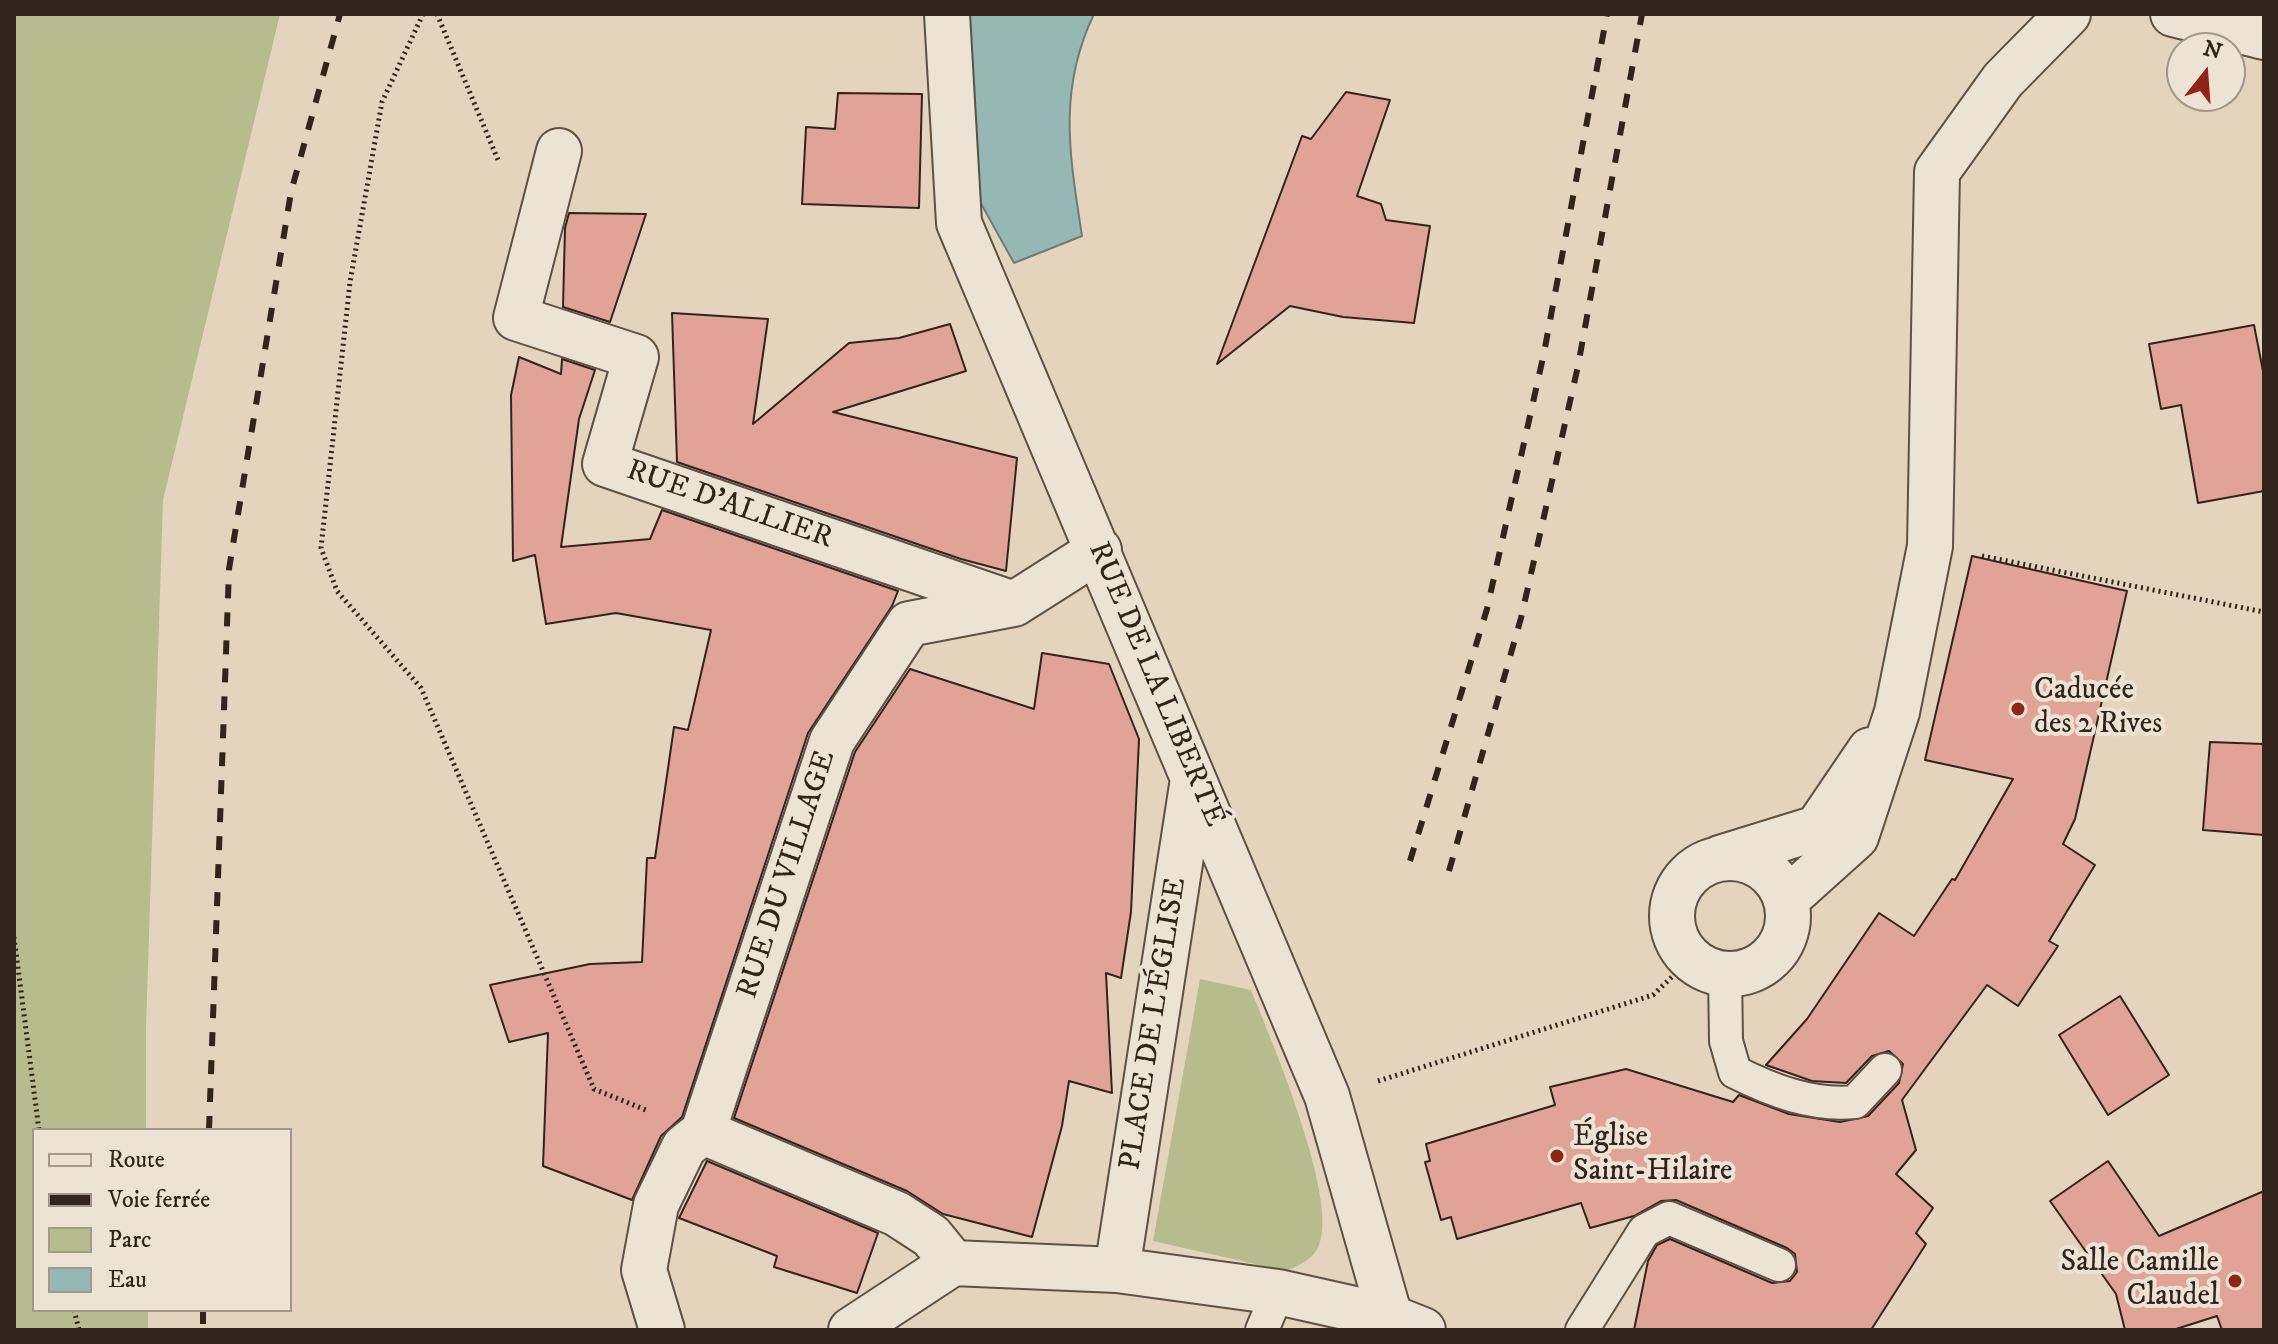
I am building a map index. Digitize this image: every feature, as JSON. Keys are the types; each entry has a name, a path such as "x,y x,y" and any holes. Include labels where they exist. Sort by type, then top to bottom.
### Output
{"street":[{"name":"RUE DE LA LIBERTÉ","path":"947,14 959,223 1327,1096 1407,1323"},
{"path":"1787,899 1856,837 1897,712 1930,546 1937,172 2003,80 2068,14"},
{"path":"2173,14 2264,37"},
{"name":"RUE D'ALLIER","path":"559,151 516,318 636,357 605,464 1014,604"},
{"name":"RUE DU VILLAGE","path":"662,1330 644,1270 656,1205 684,1147 703,1132 832,741 909,624 1014,604 1099,550"},
{"path":"1719,858 1736,858 1760,866 1779,884 1787,899 1786,936 1776,953 1753,969 1708,967 1673,928 1672,909 1677,891 1687,876 1701,864 1719,858 1817,828 1897,712"},
{"name":"PLACE DE L'ÉGLISE","path":"1117,1270 1193,779"},
{"path":"703,1132 897,1214 931,1236 953,1263"},
{"path":"851,1330 953,1263 1117,1270 1270,1311 1407,1323"}],"lane":[{"path":"1708,967 1735,1072 1766,1087 1827,1105 1855,1102 1885,1070"},
{"path":"1582,1330 1644,1231 1669,1218 1779,1265"}],"path":[{"path":"423,14 382,102 350,282 321,548 337,591 421,688 594,1089 703,1132"},
{"path":"437,14 534,246"},
{"path":"1930,546 2264,612"},
{"path":"14,937 39,1128"},
{"path":"1327,1096 1653,995 1708,967"}],"green space":[{"path":"14,14 280,14 163,500 146,1028 146,1128 32,1128 32,1312 148,1312 148,1330 14,1330"},
{"path":"1200,979 1251,990 1287,1080 1312,1157 1323,1223 1319,1245 1310,1258 1286,1271 1153,1241"}],"water":[{"path":"956,14 1094,14 1082,42 1071,97 1071,151 1082,236 1014,263 979,200"}],"building":[{"path":"1346,92 1390,100 1357,196 1381,204 1386,220 1430,226 1414,323 1343,317 1290,306 1217,364 1302,136 1311,139"},
{"path":"838,93 922,94 919,208 802,204 806,127 835,129"},
{"path":"569,213 646,214 610,322 563,307 565,228"},
{"path":"672,313 768,319 753,424 849,343 899,338 950,324 966,371 833,412 1017,458 1006,571 961,559 677,462"},
{"path":"2254,325 2264,376 2264,491 2198,503 2181,405 2161,409 2149,344"},
{"path":"519,357 561,374 562,359 595,370 579,419 561,547 650,539 662,510 898,591 892,606 808,733 682,1117 661,1136 632,1200 543,1166 548,1033 509,1042 490,985 590,964 642,962 647,858 655,858 674,727 688,730 711,630 616,613 546,624 535,555 513,561 511,395"},
{"path":"1972,556 2127,591 2075,819 2063,844 2095,865 2049,941 2058,946 2018,1006 1987,985 1902,1100 1916,1150 1896,1174 1933,1208 1916,1233 1926,1244 1871,1330 1634,1330 1648,1261 1657,1245 1670,1239 1772,1283 1790,1281 1797,1272 1795,1254 1787,1248 1676,1200 1661,1201 1634,1216 1590,1228 1581,1203 1457,1239 1451,1217 1441,1220 1425,1162 1430,1161 1426,1144 1555,1105 1550,1087 1626,1069 1733,1102 1739,1095 1789,1114 1840,1122 1868,1116 1899,1083 1903,1064 1889,1051 1872,1056 1846,1083 1812,1081 1766,1065 1807,1019 1879,913 1914,936 1952,879 1955,880 2013,779 1925,760"},
{"path":"1042,653 1109,664 1139,739 1131,912 1121,978 1106,973 1112,1093 1069,1081 1062,1126 1032,1237 943,1214 907,1191 734,1118 855,752 910,669 1034,709"},
{"path":"2210,742 2264,744 2264,835 2203,830"},
{"path":"2120,996 2169,1075 2108,1115 2059,1035"},
{"path":"707,1161 878,1233 857,1293 774,1267 777,1256 679,1218"},
{"path":"2108,1161 2159,1236 2264,1191 2264,1330 2222,1330 2217,1316 2173,1330 2125,1330 2116,1294 2050,1201"}],"railway":[{"path":"209,1128 229,569 291,192 340,14"},
{"path":"1410,861 1487,609 1544,353 1607,14"},
{"path":"1449,871 1521,618 1578,366 1642,14"},
{"path":"203,1312 203,1330"}],"place":[{"name":"Caducée des 2 Rives","path":"2018,709"},
{"name":"Église Saint-Hilaire","path":"1557,1156"},
{"name":"Salle Camille Claudel","path":"2235,1281"}]}
